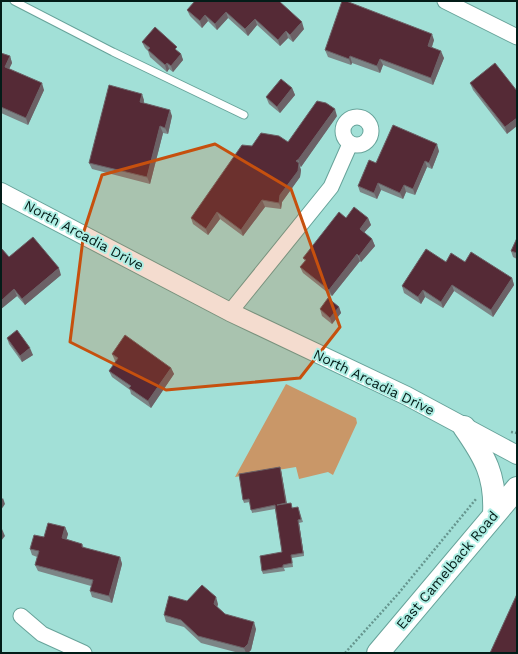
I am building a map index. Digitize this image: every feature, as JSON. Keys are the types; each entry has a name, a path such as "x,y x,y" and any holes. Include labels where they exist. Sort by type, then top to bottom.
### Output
{"main road":[{"path":"464,427 481,452 492,477 495,500 494,514"},
{"name":"East Camelback Road","path":"378,653 517,488"}],"street":[{"path":"445,1 517,37"},
{"path":"230,312 331,187 350,144"},
{"name":"North Arcadia Drive","path":"1,192 230,312 369,377 517,455"},
{"path":"21,616 42,634 84,653"}],"lane":[{"path":"14,1 113,52 244,115"}],"path":[{"path":"345,653 398,594 476,498"}],"highlighted area":[{"path":"215,144 291,189 340,327 300,378 166,390 70,342 84,231 102,175"}],"shaded area":[{"path":"286,384 356,418 357,423 333,475 328,472 299,479 296,467 235,477"}],"building":[{"path":"195,1 279,1 302,22 290,35 286,31 278,40 255,19 245,29 226,12 215,24 205,15 200,21 187,10"},
{"path":"342,1 346,1 432,34 428,46 441,51 431,78 380,59 377,66 350,56 349,59 325,50"},
{"path":"155,27 177,47 175,49 181,54 171,66 167,63 165,65 148,50 150,48 142,42"},
{"path":"1,53 10,56 5,67 42,83 26,118 1,107"},
{"path":"495,63 517,91 517,118 505,127 470,83"},
{"path":"281,79 292,88 277,107 266,97"},
{"path":"109,85 142,94 140,102 170,110 165,128 160,126 147,177 89,163"},
{"path":"317,101 326,103 335,109 296,161 299,163 298,171 280,195 279,203 262,200 241,230 217,212 206,229 191,218 242,145 252,146 261,133 279,136 288,142"},
{"path":"393,125 437,144 429,163 425,161 413,189 404,185 400,193 378,183 374,193 358,186 369,160 376,163"},
{"path":"354,207 368,218 360,229 372,239 359,256 357,254 329,290 300,267 306,260 303,258 339,212 346,218"},
{"path":"33,237 59,268 22,299 14,289 1,301 1,250 2,249 9,257"},
{"path":"517,238 517,253 511,251"},
{"path":"426,249 446,262 451,253 465,262 471,252 512,278 491,310 452,285 441,302 423,290 418,297 402,286"},
{"path":"328,298 339,307 330,318 320,309"},
{"path":"17,330 30,348 20,356 7,338"},
{"path":"125,335 171,368 148,401 129,388 131,386 109,371 118,358 112,354"},
{"path":"280,467 286,503 277,505 291,503 292,508 298,507 301,519 298,520 303,553 291,555 292,563 283,565 283,567 262,571 260,556 282,552 275,505 251,510 249,499 243,500 239,474"},
{"path":"48,523 65,527 62,538 82,544 82,547 120,557 109,596 90,591 93,580 35,565 39,551 30,549 34,535 44,537"},
{"path":"202,585 216,597 214,604 225,614 254,622 248,644 244,648 198,636 181,620 164,615 169,596 187,601"},
{"path":"517,594 517,653 490,653"}]}
